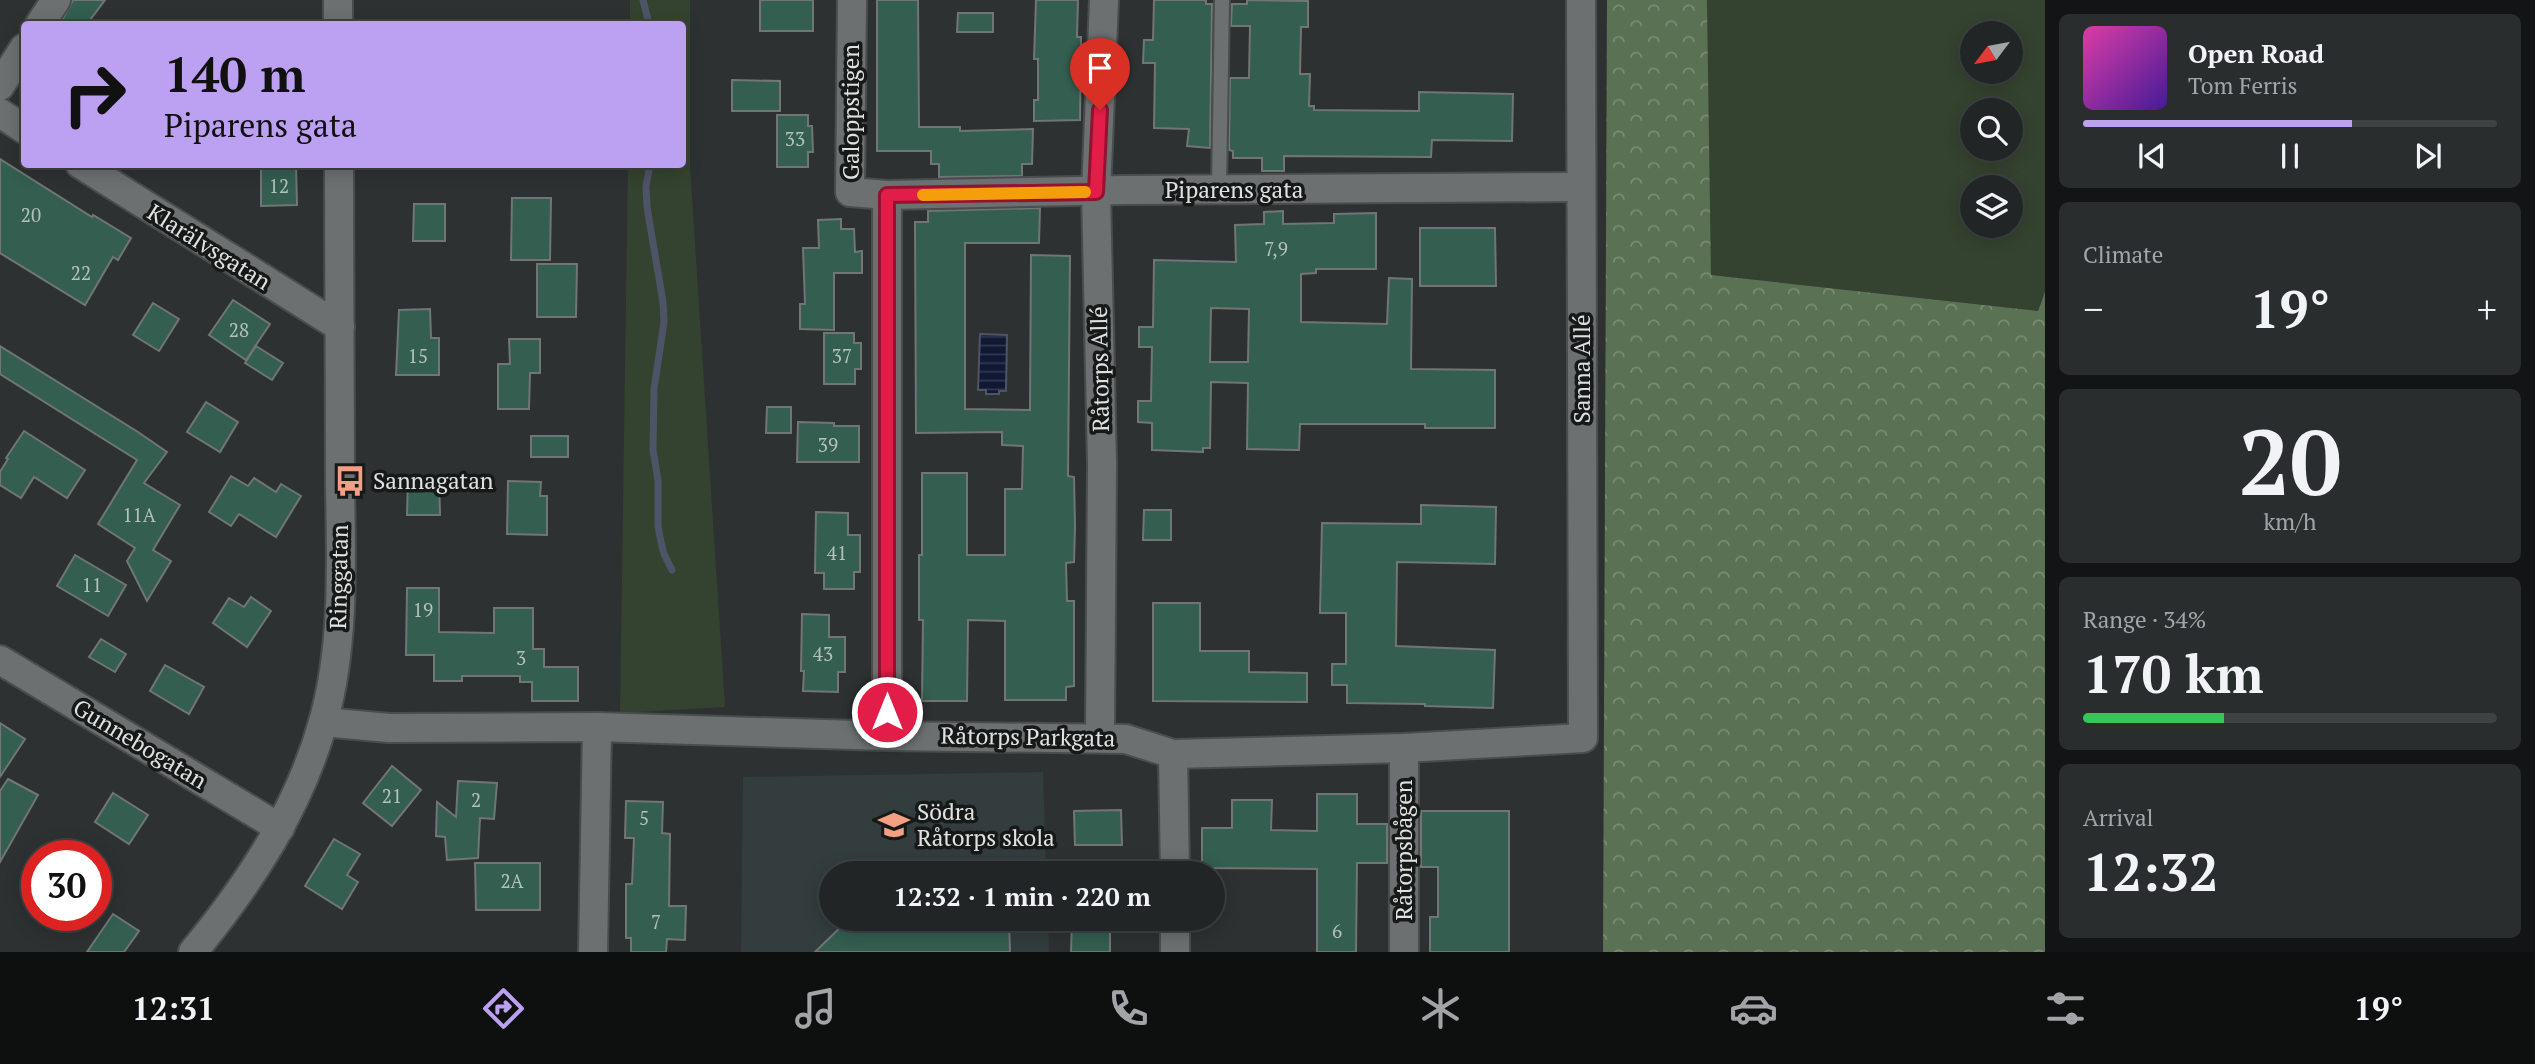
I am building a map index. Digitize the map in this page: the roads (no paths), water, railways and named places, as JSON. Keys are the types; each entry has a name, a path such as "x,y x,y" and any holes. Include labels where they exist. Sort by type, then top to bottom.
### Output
{"street":[{"path":"42,21 56,0"},
{"path":"338,0 338,21"},
{"name":"Galoppstigen","path":"852,0 850,192 887,195 887,736"},
{"name":"Råtorps Allé","path":"1100,738 1102,464 1096,192 1104,0"},
{"name":"Sanna Allé","path":"1581,0 1583,738"},
{"path":"0,86 21,53"},
{"path":"0,113 21,127"},
{"name":"Klarälvsgatan","path":"86,168 340,327"},
{"name":"Ringgatan","path":"193,952 257,868 280,828 323,722 334,679 340,581 339,168"},
{"name":"Piparens gata","path":"887,195 1219,189 1581,187"},
{"name":"Gunnebogatan","path":"0,660 280,828"},
{"path":"323,722 389,728 597,727 593,952"},
{"name":"Råtorps Parkgata","path":"597,727 887,736 1126,739 1174,754 1404,748 1583,738"},
{"name":"Råtorpsbågen","path":"1404,748 1404,952"},
{"path":"1174,754 1174,861"},
{"path":"1175,931 1175,952"}],"lane":[{"path":"1219,189 1222,0"}],"water":[{"path":"980,334 1007,335 1006,391 999,391 999,394 986,394 986,390 978,390"}],"waterway":[{"path":"643,0 648,21"},
{"path":"649,168 646,187 647,207 664,322 654,389 653,450 658,480 658,526 664,554 672,570"}],"place":[{"name":"Sannagatan","path":"350,481"},
{"name":"Södra Råtorps skola","path":"894,825"}]}
